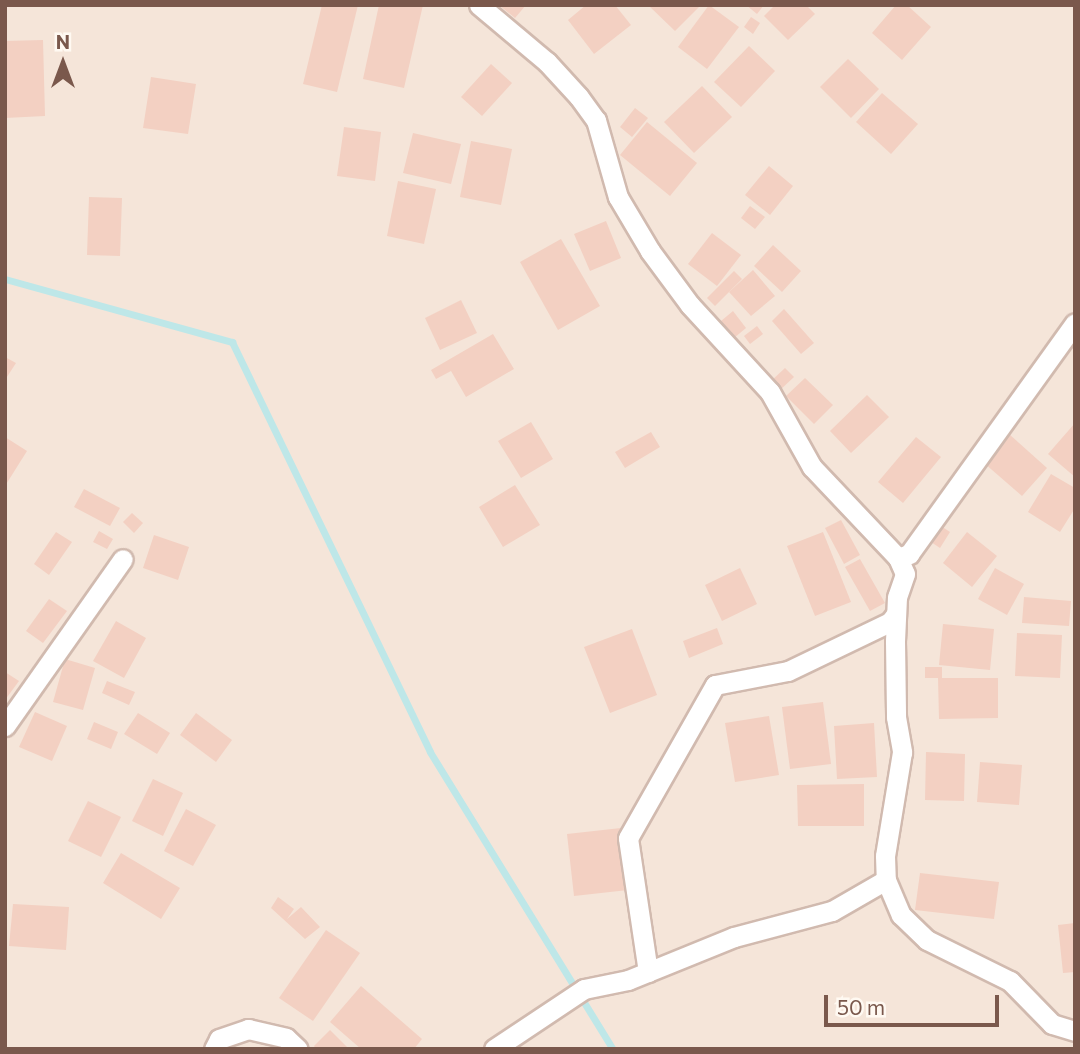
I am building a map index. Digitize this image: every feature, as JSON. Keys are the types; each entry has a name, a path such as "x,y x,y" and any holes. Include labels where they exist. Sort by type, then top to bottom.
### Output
{"street":[{"path":"479,5 547,62 579,97 596,120 618,197 650,251 690,305 770,392 812,467 845,508 898,558 905,574 896,614 896,717 902,752 889,822 886,880 901,915 927,940 991,968 1010,981 1052,1024 1075,1031"},
{"path":"898,558 909,554 1075,323"},
{"path":"5,726 123,559"},
{"path":"648,972 628,838 715,685 789,671 890,622 896,614"},
{"path":"494,1049 574,994 648,972 734,937 832,911 886,880"},
{"path":"214,1049 219,1039 248,1029 286,1038 298,1049"}],"shaded area":[{"path":"5,5 1075,5 1075,1049 5,1049"}],"building":[{"path":"322,5 358,5 337,92 303,84"},
{"path":"379,5 423,5 404,88 363,79"},
{"path":"499,5 526,5 515,18"},
{"path":"586,5 615,5 631,25 594,54 568,20"},
{"path":"648,5 701,5 675,31"},
{"path":"709,5 739,27 707,69 678,47"},
{"path":"746,5 764,5 757,14"},
{"path":"775,5 806,5 815,14 788,40 764,16"},
{"path":"896,5 907,5 931,27 902,60 872,33"},
{"path":"751,17 760,23 753,34 744,27"},
{"path":"43,40 45,116 5,118 5,41"},
{"path":"749,46 775,71 741,107 714,82"},
{"path":"848,59 879,89 851,118 820,87"},
{"path":"491,64 512,83 482,116 461,97"},
{"path":"151,77 196,84 188,134 143,128"},
{"path":"702,86 732,117 694,153 664,122"},
{"path":"882,93 918,124 891,154 856,122"},
{"path":"635,108 648,118 632,137 620,127"},
{"path":"647,122 697,163 670,196 620,155"},
{"path":"344,127 381,132 375,181 337,176"},
{"path":"413,133 461,144 451,184 403,173"},
{"path":"471,141 512,149 501,205 460,197"},
{"path":"769,166 793,186 770,215 745,195"},
{"path":"398,181 436,189 424,244 387,236"},
{"path":"89,197 122,198 120,256 87,255"},
{"path":"750,206 765,217 755,229 741,218"},
{"path":"606,221 621,258 590,271 574,234"},
{"path":"712,233 741,255 717,286 688,264"},
{"path":"561,239 600,306 558,330 520,262"},
{"path":"773,245 801,271 782,292 754,266"},
{"path":"753,270 775,296 751,316 729,292"},
{"path":"734,271 742,279 715,306 707,298"},
{"path":"461,300 477,333 440,350 425,318"},
{"path":"784,309 814,343 801,354 772,321"},
{"path":"733,311 746,328 734,338 721,321"},
{"path":"757,326 763,334 750,344 744,336"},
{"path":"493,334 514,369 466,397 451,371 436,379 431,370"},
{"path":"5,357 16,363 5,380"},
{"path":"785,368 794,377 779,391 770,382"},
{"path":"805,378 833,405 814,424 786,396"},
{"path":"867,395 889,417 851,453 830,431"},
{"path":"531,422 553,459 521,478 498,441"},
{"path":"1075,423 1075,477 1048,454"},
{"path":"651,432 660,447 625,468 615,452"},
{"path":"1009,434 1047,468 1022,496 984,463"},
{"path":"5,437 27,451 5,486"},
{"path":"916,437 941,457 903,503 878,482"},
{"path":"1051,474 1075,488 1075,508 1060,532 1028,512"},
{"path":"515,485 540,525 503,547 479,507"},
{"path":"84,489 120,508 110,526 74,507"},
{"path":"132,513 143,523 134,533 123,522"},
{"path":"841,520 860,555 844,564 825,528"},
{"path":"941,526 950,532 940,548 931,542"},
{"path":"99,531 113,539 107,549 93,542"},
{"path":"56,532 72,542 49,575 34,564"},
{"path":"823,532 851,602 815,616 787,546"},
{"path":"967,532 997,556 972,587 943,563"},
{"path":"154,535 189,547 178,580 143,568"},
{"path":"860,559 885,603 870,611 845,567"},
{"path":"740,568 757,604 722,621 705,585"},
{"path":"995,568 1024,584 1007,615 978,599"},
{"path":"1024,597 1071,601 1069,626 1022,623"},
{"path":"49,599 67,611 43,643 26,631"},
{"path":"116,621 146,638 124,678 93,661"},
{"path":"943,624 994,629 990,670 939,665"},
{"path":"717,628 723,644 689,658 683,641"},
{"path":"632,629 657,695 610,713 584,647"},
{"path":"1017,633 1062,635 1060,678 1015,676"},
{"path":"65,659 95,668 83,710 53,702"},
{"path":"925,667 942,667 942,678 998,678 998,718 939,719 938,678 925,678"},
{"path":"5,672 19,681 5,700"},
{"path":"107,681 135,692 129,705 102,693"},
{"path":"823,702 831,764 790,769 782,707"},
{"path":"35,712 67,726 52,761 19,747"},
{"path":"138,713 170,733 157,754 124,734"},
{"path":"196,713 232,740 216,762 180,735"},
{"path":"769,716 779,775 735,782 725,723"},
{"path":"94,722 118,732 111,749 87,739"},
{"path":"874,723 877,777 837,779 834,726"},
{"path":"926,752 965,754 964,801 925,800"},
{"path":"980,762 1022,765 1019,805 977,802"},
{"path":"153,779 183,793 163,836 132,821"},
{"path":"864,784 864,826 798,826 797,785"},
{"path":"88,801 121,817 101,857 68,841"},
{"path":"186,809 216,825 193,866 164,851"},
{"path":"621,828 628,890 574,896 567,834"},
{"path":"121,853 180,888 161,919 103,883"},
{"path":"920,873 999,882 994,919 915,910"},
{"path":"278,897 294,909 287,919 301,907 320,927 305,939 271,908"},
{"path":"13,904 69,907 66,950 9,946"},
{"path":"1075,923 1075,972 1063,973 1058,925"},
{"path":"326,930 360,953 313,1021 279,998"},
{"path":"361,986 422,1039 414,1049 361,1049 330,1022"},
{"path":"330,1030 349,1049 316,1049 314,1046"}],"waterway":[{"path":"5,279 232,342 430,752 613,1049"}]}
